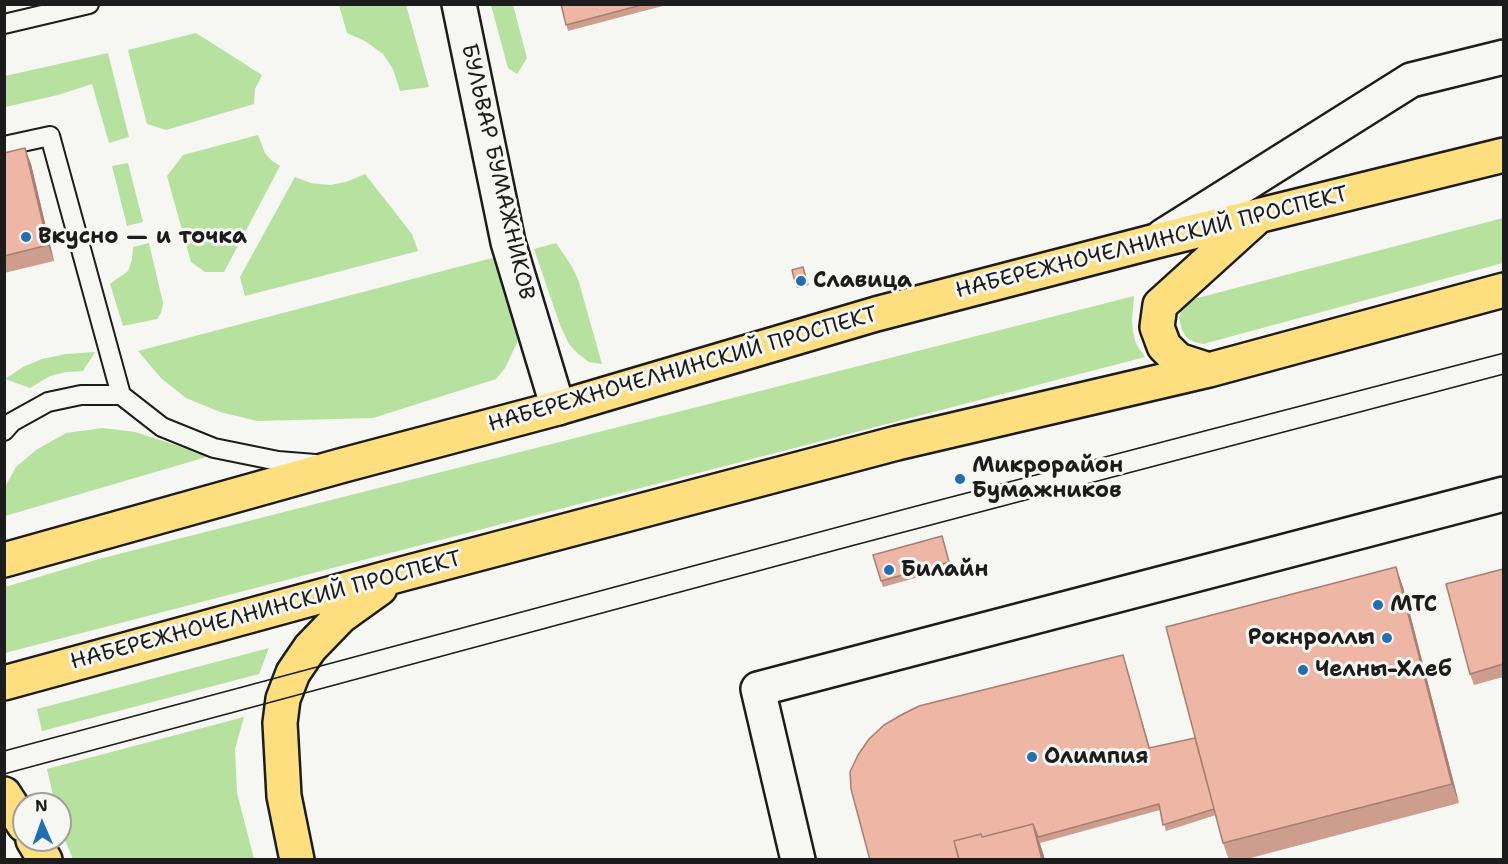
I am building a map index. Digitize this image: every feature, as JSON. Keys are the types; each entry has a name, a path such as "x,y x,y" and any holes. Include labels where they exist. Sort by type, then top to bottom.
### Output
{"main road":[{"name":"НАБЕРЕЖНОЧЕЛНИНСКИЙ ПРОСПЕКТ","path":"4,560 558,408 876,314 1156,241 1503,155"},
{"path":"1209,370 1178,360 1164,346 1157,327 1160,305 1259,216"},
{"name":"НАБЕРЕЖНОЧЕЛНИНСКИЙ ПРОСПЕКТ","path":"4,683 402,573 897,443 1209,370 1503,290"},
{"path":"297,860 284,796 280,723 283,699 293,673 310,648 341,616 402,573"}],"street":[{"name":"БУЛЬВАР БУМАЖНИКОВ","path":"459,4 508,242 558,408"},
{"path":"1156,241 1411,80 1503,57"},
{"path":"798,860 758,689 1503,494"}],"lane":[{"path":"4,24 89,4"},
{"path":"4,146 50,136 121,395"},
{"path":"4,431 12,422 48,402 81,394 121,395 162,427 214,448 278,461 340,466"}],"green space":[{"path":"339,5 406,5 429,87 400,91 393,69 383,54 365,41 347,33"},
{"path":"491,5 513,5 527,58 517,74 508,68"},
{"path":"196,33 262,75 255,89 254,104 166,130 147,124 128,50"},
{"path":"108,53 129,137 109,143 92,84 58,95 5,107 5,76"},
{"path":"258,135 265,153 280,166 224,272 205,272 191,262 167,176 183,155"},
{"path":"128,163 143,222 127,226 112,166"},
{"path":"365,174 412,234 418,251 245,296 240,277 295,177 311,183 330,185 346,182"},
{"path":"1503,218 1503,263 1203,344 1187,338 1182,330 1179,318 1182,308 1190,300"},
{"path":"149,243 163,303 161,313 157,319 123,326 110,284 128,271 133,247"},
{"path":"556,243 578,279 602,364 589,362 578,354 569,344 560,325 534,249"},
{"path":"500,256 520,330 517,343 505,368 496,379 373,418 257,421 220,412 186,398 161,378 138,351"},
{"path":"1134,296 1133,332 1136,344 1145,357 5,653 5,587 99,559"},
{"path":"95,352 83,371 50,376 30,388 5,379 23,367 42,359 66,354"},
{"path":"103,428 135,432 210,456 5,516 5,487 16,467 36,450 66,433"},
{"path":"269,648 259,674 42,731 37,709"},
{"path":"244,717 235,749 237,793 254,859 73,859 70,852 72,852 72,792 52,792 47,769"}],"building":[{"path":"561,4 645,4 566,25"},
{"name":"Вкусно — и точка","path":"25,148 48,245 4,256 4,153"},
{"path":"803,267 806,279 795,282 792,270"},
{"path":"942,536 949,562 881,581 873,555"},
{"path":"1396,567 1452,784 1223,843 1166,627"},
{"path":"1503,569 1503,664 1470,674 1446,584"},
{"name":"Олимпия","path":"1123,655 1149,748 1195,738 1214,809 1163,825 1159,804 1038,837 1033,824 982,837 981,834 954,841 959,859 956,860 870,860 851,789 850,772 869,739 884,725 919,706"},
{"path":"1033,824 1042,860 959,860 954,841 981,834 982,837"}],"tram line":[{"path":"4,751 909,508 1504,353"},
{"path":"4,774 851,546 1504,374"}],"place":[{"name":"Вкусно — и точка","path":"26,237"},
{"name":"Славица","path":"801,281"},
{"name":"Микрорайон Бумажников","path":"960,479"},
{"name":"Билайн","path":"889,570"},
{"name":"МТС","path":"1378,605"},
{"name":"Рокнроллы","path":"1387,638"},
{"name":"Челны-Хлеб","path":"1303,670"},
{"name":"Олимпия","path":"1032,757"}]}
